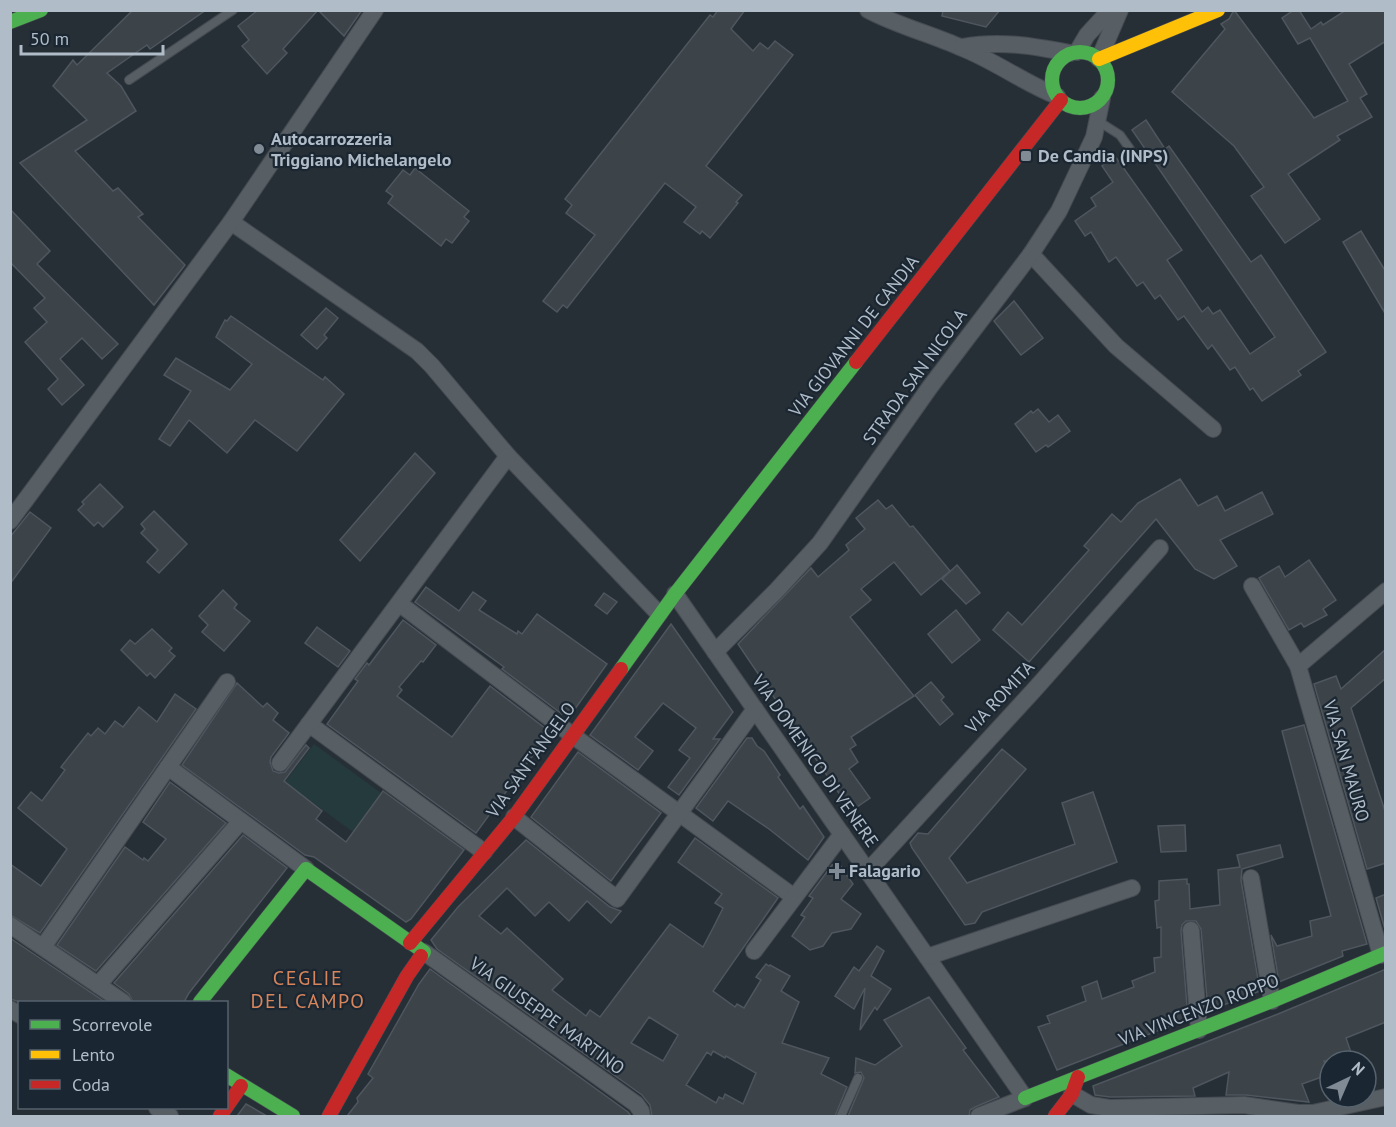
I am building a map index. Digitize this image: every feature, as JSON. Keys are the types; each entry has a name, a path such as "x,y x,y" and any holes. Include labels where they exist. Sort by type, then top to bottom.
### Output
{"street":[{"path":"10,22 41,10"},
{"path":"10,520 231,222 375,10"},
{"path":"868,10 890,15 998,64 1069,106 1082,108 1093,105 1102,98 1107,89 1109,79 1107,69 1100,59 1090,53 987,43 962,47"},
{"path":"1059,98 1052,82 1054,70 1062,58 1074,52 1110,10"},
{"path":"1100,59 1120,10"},
{"path":"1125,10 1127,28 1137,44"},
{"path":"1100,59 1218,10"},
{"name":"VIA GIOVANNI DE CANDIA","path":"675,594 1059,98"},
{"name":"STRADA SAN NICOLA","path":"715,652 820,543 930,387 1031,254 1066,198 1095,137 1102,98"},
{"path":"231,222 417,351 508,456 659,615"},
{"path":"1031,254 1116,346 1213,429"},
{"path":"280,763 508,456"},
{"name":"VIA ROMITA","path":"868,871 1035,689 1160,548"},
{"name":"VIA SAN MAURO","path":"1252,586 1298,666 1383,954"},
{"path":"1298,666 1386,591"},
{"name":"VIA SANT'ANGELO","path":"329,1116 407,976 417,948 484,852 514,817 675,594"},
{"name":"VIA DOMENICO DI VENERE","path":"675,594 1025,1098"},
{"path":"400,604 572,735 794,897"},
{"path":"43,947 227,682"},
{"path":"514,817 617,899 755,709"},
{"path":"309,724 484,852"},
{"path":"168,767 417,948"},
{"path":"98,985 241,821"},
{"path":"754,951 842,834"},
{"path":"201,1001 306,869"},
{"path":"209,1001 307,876 409,951 326,1104 317,1116"},
{"path":"1251,878 1272,1001"},
{"path":"927,957 1132,888"},
{"path":"10,925 122,1001"},
{"path":"1191,930 1199,1030"},
{"name":"VIA GIUSEPPE MARTINO","path":"417,948 636,1104 642,1116"},
{"name":"VIA VINCENZO ROPPO","path":"1025,1098 1272,1001 1383,954"},
{"path":"228,1064 306,1116"},
{"path":"228,1076 293,1116"},
{"path":"1055,1116 1072,1094 1078,1077"},
{"path":"228,1105 241,1086"},
{"path":"1072,1094 1091,1105 1108,1108 1244,1105 1298,1113 1313,1113 1386,1097"},
{"path":"979,1116 1025,1098"}],"lane":[{"path":"129,80 233,10"},
{"path":"1098,121 1120,135 1130,149"},
{"path":"841,1116 858,1078"}],"green space":[{"path":"314,744 381,793 353,832 285,782"}],"building":[{"path":"133,10 206,10 150,49 147,45 107,73 121,86 136,111 75,151 113,191 118,188 143,214 138,217 185,265 154,305 20,163 87,120 53,86 73,60 77,65"},
{"path":"258,10 318,10 283,49 287,53 267,74 242,46 249,40 238,26"},
{"path":"318,10 362,10 344,36"},
{"path":"718,10 745,10 731,29 753,51 760,43 768,49 775,41 793,55 706,166 742,195 736,202 738,203 710,238 702,231 700,234 684,222 696,207 665,183 567,308 563,305 557,312 543,301 595,235 566,213 572,205 565,199 710,15 713,17"},
{"path":"943,10 1000,10 986,27 942,16"},
{"path":"1234,10 1314,118 1348,101 1310,38 1298,44 1282,18 1294,10 1299,10 1311,29 1321,22 1323,25 1346,10 1386,10 1386,41 1349,64 1367,94 1360,98 1372,117 1337,136 1340,140 1288,174 1320,219 1285,243 1251,196 1264,187 1234,146 1172,92 1225,29 1221,24 1229,19"},
{"path":"1146,120 1165,149 1169,146 1251,262 1261,255 1326,352 1298,371 1301,375 1262,401 1253,388 1250,390 1235,367 1230,370 1212,345 1208,349 1184,316 1178,320 1160,295 1155,299 1143,282 1137,286 1116,257 1109,262 1091,232 1085,236 1075,221 1096,206 1091,198 1113,182 1102,166 1115,156 1182,250 1167,260 1202,312 1208,307 1213,314 1220,310 1250,354 1275,337 1132,130"},
{"path":"415,168 469,211 464,217 469,221 452,243 446,239 441,246 388,203 393,196 386,191 403,170 410,175"},
{"path":"10,209 50,251 37,264 118,344 102,359 82,338 60,359 84,385 62,405 48,389 58,379 25,342 47,322 34,308 45,298 10,262"},
{"path":"1361,231 1386,272 1386,315 1343,242"},
{"path":"1014,301 1043,338 1021,355 994,321"},
{"path":"326,308 338,318 324,335 327,338 317,349 301,335"},
{"path":"231,316 323,380 325,377 344,394 297,451 255,420 227,453 189,420 170,446 159,439 191,391 164,375 176,358 230,390 252,364 216,337 225,320 227,321"},
{"path":"1038,409 1049,422 1058,415 1070,431 1048,447 1046,445 1036,452 1015,424 1031,411 1033,413"},
{"path":"415,453 435,473 360,561 340,540"},
{"path":"1180,479 1198,506 1217,496 1225,511 1262,492 1273,514 1220,540 1237,566 1214,579 1195,569 1156,519 1029,662 993,630 1008,612 1022,625 1089,550 1084,546 1112,514 1121,522 1138,503"},
{"path":"100,484 123,507 103,527 98,522 94,526 78,510 84,504 82,502"},
{"path":"878,500 886,509 892,505 910,527 913,526 950,571 921,595 894,562 861,589 871,600 850,617 914,696 851,737 856,745 850,749 858,762 849,769 870,798 851,811 738,644 811,568 818,577 849,550 846,545 865,529 856,518"},
{"path":"154,511 187,544 159,573 147,562 158,550 141,533 145,529 141,524"},
{"path":"30,512 51,528 10,584 10,537"},
{"path":"1309,560 1336,600 1323,609 1327,615 1304,627 1301,623 1289,630 1259,578 1279,566 1285,577"},
{"path":"957,565 980,593 966,604 942,579"},
{"path":"426,587 459,611 473,592 486,601 479,610 517,634 518,631 522,634 537,614 607,664 570,716 564,712 562,714 502,669 504,667 415,602"},
{"path":"223,590 237,604 234,608 250,621 224,651 202,632 208,625 199,616"},
{"path":"604,593 617,602 607,614 595,605"},
{"path":"956,610 980,640 952,663 928,634"},
{"path":"403,620 436,645 399,687 402,690 397,696 452,737 490,686 550,732 476,833 327,724 358,681 355,679 367,663 369,665"},
{"path":"671,624 733,712 713,739 720,739 679,795 668,787 690,758 679,750 696,728 663,703 635,737 653,751 638,770 590,735"},
{"path":"317,627 350,651 338,667 305,643"},
{"path":"152,629 172,648 169,651 175,656 155,678 150,673 147,676 121,650 130,640 135,644"},
{"path":"1386,649 1386,678 1351,708 1386,814 1386,863 1367,869 1314,684 1336,676 1341,689"},
{"path":"931,682 944,697 941,700 953,714 940,725 915,695"},
{"path":"237,683 263,707 267,703 278,713 273,720 289,733 271,757 273,771 285,772 306,745 309,748 284,781 322,811 316,819 346,842 383,791 464,850 411,919 406,922 314,857 305,855 182,765"},
{"path":"175,694 196,709 40,933 10,915 10,864 41,886 67,849 18,808 31,792 42,801 65,770 61,767 88,733 91,736 98,728 105,734 115,721 123,727 139,707 157,722"},
{"path":"1304,725 1367,944 1342,951 1343,956 1279,982 1271,935 1277,946 1312,936 1310,921 1331,916 1282,731"},
{"path":"747,738 752,738 764,751 780,775 778,777 800,809 803,806 824,837 808,860 769,829 728,801 713,821 696,808"},
{"path":"1002,749 1026,769 949,858 967,883 1075,844 1062,803 1093,792 1117,862 982,912 975,923 965,925 910,843 918,833 928,834"},
{"path":"578,752 661,813 611,881 531,817"},
{"path":"170,782 226,823 96,971 57,945 125,847 148,861 166,839 143,822"},
{"path":"1185,825 1186,851 1161,852 1158,826"},
{"path":"243,835 287,868 185,1001 132,1001 129,994 114,983"},
{"path":"695,838 778,898 713,991 735,1007 737,1004 744,1008 761,980 756,977 766,964 790,976 781,991 799,1002 782,1043 829,1058 821,1074 847,1087 835,1116 652,1116 650,1105 642,1095 437,949 431,940 458,907 526,840 610,907 621,911 611,923 587,901 569,921 549,902 535,916 507,888 479,916 501,934 507,928 563,979 552,990 586,1016 590,1010 600,1017 670,924 703,947 713,928 723,908 715,903 722,894 678,862","holes":["649,1017 678,1035 663,1061 631,1043","713,1051 756,1073 743,1104 725,1094 723,1099 719,1097 716,1103 686,1085 707,1052 711,1055"]},
{"path":"1280,845 1283,857 1242,869 1241,880 1260,991 1208,1011 1201,929 1196,921 1186,921 1181,931 1188,1019 1057,1070 1038,1027 1050,1023 1047,1016 1086,1001 1082,987 1097,981 1102,999 1134,987 1132,981 1155,972 1154,958 1161,957 1161,927 1157,928 1155,901 1159,900 1159,881 1187,879 1190,909 1220,905 1218,870 1240,867 1237,855"},
{"path":"839,864 853,884 841,899 861,914 851,929 832,933 823,946 810,950 792,936 805,917 801,915 813,898 809,896 832,865"},
{"path":"1386,894 1386,933 1376,898"},
{"path":"10,938 104,1001 18,1001 10,999"},
{"path":"877,946 884,951 871,976 891,989 877,1010 875,1007 860,1030 865,988 854,1009 835,996 854,967 859,971"},
{"path":"430,969 631,1116 347,1116 358,1102 357,1098 373,1078 368,1074 419,984"},
{"path":"1386,969 1386,1022 1346,1038 1350,1049 1318,1049 1318,1078 1302,1084 1309,1102 1226,1095 1229,1072 1193,1088 1195,1096 1110,1097 1095,1095 1093,1086"},
{"path":"929,997 966,1048 963,1050 999,1097 970,1110 969,1116 848,1116 864,1078 861,1072 855,1073 856,1058 875,1065 902,1046 884,1020"},
{"path":"246,1104 267,1116 237,1116"}],"traffic: fast":[{"path":"10,22 41,10"},
{"path":"1074,52 1086,52 1100,60 1108,74 1108,80 1106,91 1100,100 1086,108 1074,108 1057,96 1052,86 1052,74 1064,57 1074,52"},
{"path":"621,669 675,594 856,362"},
{"path":"201,1001 306,869 424,952 421,956"},
{"path":"1025,1098 1272,1001 1386,953"},
{"path":"228,1076 293,1116"}],"traffic: slow":[{"path":"1099,59 1218,10"}],"traffic: jam":[{"path":"856,362 1061,100"},
{"path":"410,943 514,817 621,669"},
{"path":"329,1116 407,976 421,956"},
{"path":"1055,1116 1072,1094 1078,1077"},
{"path":"228,1105 241,1086"},
{"path":"220,1116 225,1109"}],"place":[{"name":"Autocarrozzeria Triggiano Michelangelo","path":"259,149"},
{"name":"De Candia (INPS)","path":"1026,156"},
{"name":"Falagario","path":"837,871"}],"district":[{"name":"CEGLIE DEL CAMPO","path":"308,990"}]}
